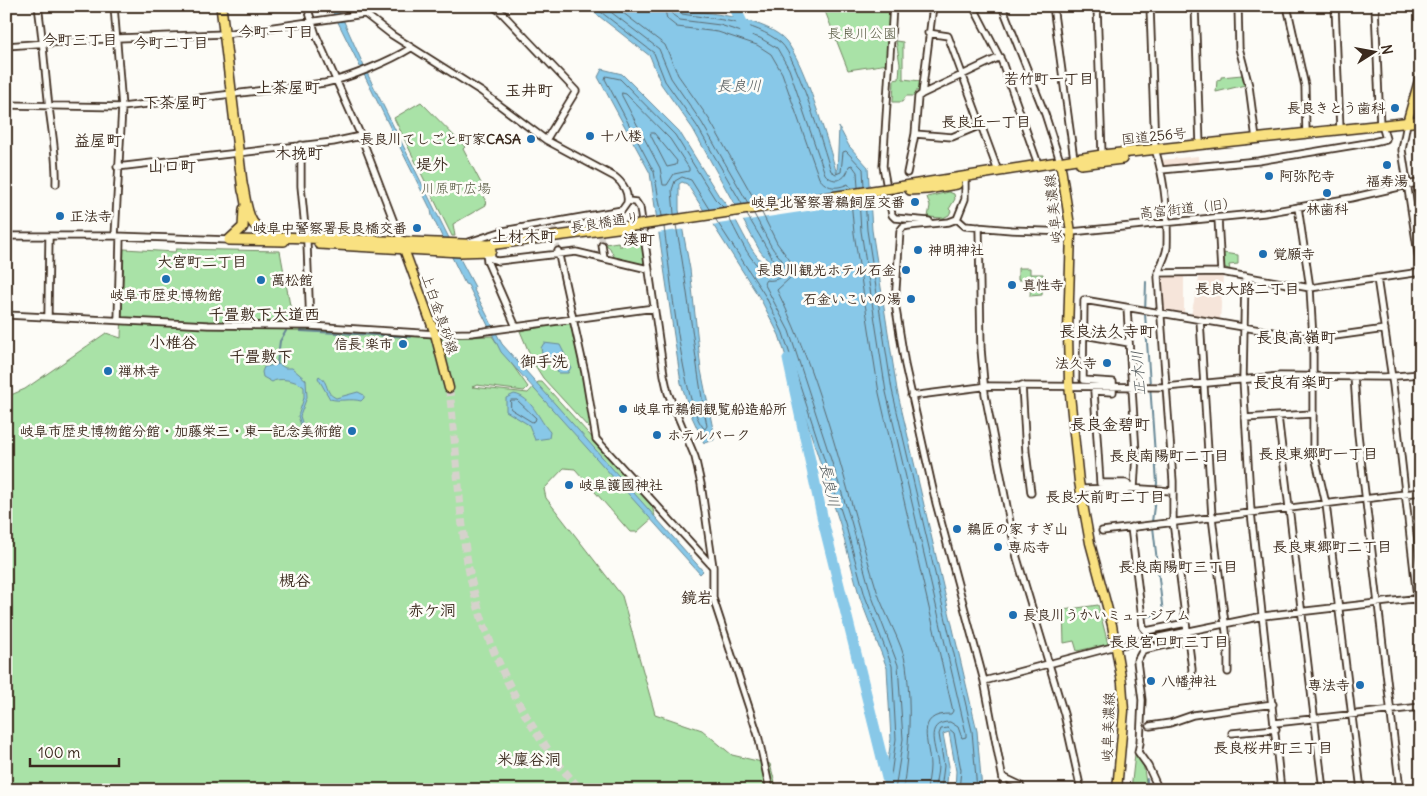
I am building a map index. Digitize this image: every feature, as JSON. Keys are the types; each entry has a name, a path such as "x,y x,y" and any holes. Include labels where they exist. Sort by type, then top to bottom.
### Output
{"highway":[{"name":"長良橋通り","path":"221,6 243,186 250,220 259,230 272,235 307,241"},
{"name":"国道256号","path":"1407,125 1421,121"},
{"name":"国道256号","path":"966,179 998,171 1038,164 1061,164 1074,159 1102,155 1156,152 1306,133 1407,125 1421,126"},
{"name":"国道256号","path":"891,193 1061,164 1382,127"},
{"name":"長良橋通り","path":"229,240 237,235 244,222 243,186"},
{"name":"長良橋通り","path":"459,247 488,251 891,193"},
{"name":"長良橋通り","path":"229,240 459,247 508,244 641,228"}],"main road":[{"path":"1407,125 1421,73"},
{"name":"岐阜美濃線","path":"1061,164 1071,232 1068,307 1069,385 1080,489 1086,526 1116,646 1124,711 1117,790"},
{"name":"上白金真砂線","path":"403,246 435,334 449,388"}],"street":[{"path":"38,6 44,42 49,107 56,156 56,184"},
{"path":"114,6 122,106 117,167 118,320"},
{"path":"308,6 311,21 361,136 403,246"},
{"path":"356,6 364,14 411,48 482,92 546,140 615,177 622,184 628,200"},
{"path":"493,6 501,12 576,91 546,140"},
{"path":"892,6 884,166 891,193 892,215 895,218 936,222 949,222 957,219 965,199 966,179"},
{"path":"922,94 932,6"},
{"path":"973,6 1000,57 1038,164"},
{"path":"1002,6 1046,114 1061,164"},
{"path":"1053,6 1074,159"},
{"path":"1097,6 1102,155"},
{"path":"1150,6 1156,152 1161,170 1166,224 1167,248 1158,273 1173,522 1192,686"},
{"path":"1195,6 1200,145"},
{"path":"1238,6 1239,48 1249,86 1256,139"},
{"path":"1287,6 1305,86 1306,133"},
{"path":"1335,6 1340,130"},
{"path":"1161,170 1258,161 1364,144 1386,138 1382,127 1375,6"},
{"path":"6,46 44,42 225,34 364,14"},
{"path":"928,33 948,36 998,171"},
{"path":"6,105 49,107 122,106 233,95 336,80 411,48"},
{"path":"906,173 915,134 918,97 1000,57"},
{"path":"1158,273 1221,272 1310,288 1421,273 1402,150 1407,125"},
{"path":"915,134 952,137 981,126"},
{"path":"117,167 302,144 333,142 361,136"},
{"path":"302,144 301,186 307,241 310,326"},
{"name":"高富街道（旧）","path":"957,219 965,226 1071,232 1166,224 1298,207 1421,182"},
{"path":"459,247 503,231 554,225 622,210 628,200"},
{"path":"628,200 636,202 640,208 668,393 696,457 713,567 713,598 758,736 770,790"},
{"path":"1298,207 1310,288 1313,339 1313,448 1326,504 1361,790"},
{"path":"598,215 599,223"},
{"path":"1218,218 1221,272"},
{"path":"936,222 903,227 898,239 895,303 911,396 936,503 984,681 1005,790"},
{"path":"979,227 981,349 984,386 1017,558 1064,714 1081,790"},
{"path":"503,231 501,240 508,244"},
{"path":"6,236 118,236 229,240"},
{"path":"48,316 49,236"},
{"path":"602,245 604,258"},
{"path":"488,251 492,259 498,261 576,252 648,269"},
{"path":"488,251 487,261 515,327"},
{"path":"558,253 596,426 596,439 713,567"},
{"path":"1246,276 1243,380 1251,512 1282,790"},
{"path":"1377,278 1392,377 1419,598 1421,633"},
{"path":"1134,488 1126,484 1100,483 1094,391 1113,392 1113,382 1084,380 1084,300 1313,339 1385,329"},
{"path":"6,315 310,326 435,334 481,332 654,308"},
{"path":"1127,308 1136,453 1134,488"},
{"path":"1200,320 1212,517 1225,624 1228,672"},
{"path":"1084,335 1130,343"},
{"path":"911,396 984,386 1166,386 1312,375 1392,377 1421,374"},
{"path":"1354,376 1366,499 1400,790"},
{"path":"1022,385 1026,452 1031,493"},
{"path":"1245,418 1312,414"},
{"path":"1278,416 1323,790"},
{"path":"1105,492 1125,492 1127,488"},
{"path":"1080,489 1134,488 1172,491"},
{"path":"1102,531 1421,492"},
{"path":"1131,527 1143,628 1146,631 1186,623"},
{"path":"984,681 1048,662 1116,646 1262,616 1419,598"},
{"path":"1158,790 1148,766 1138,752 1142,700 1137,661 1143,650 1188,640"},
{"path":"1150,726 1170,722 1193,714 1273,704"},
{"path":"1232,733 1314,719 1421,707"},
{"path":"1003,777 1020,785 1022,790"}],"shaded area":[{"path":"1198,156 1199,166 1163,169 1162,160"},
{"path":"1200,274 1223,276 1220,321 1191,315"},
{"path":"1184,275 1184,315 1164,312 1162,276"}],"green space":[{"name":"長良川公園","path":"823,6 889,6 888,64 848,70"},
{"path":"896,41 903,42 903,79 921,81 920,91 916,91 915,96 906,96 902,102 893,102 894,80 899,79 900,64"},
{"path":"1242,75 1245,85 1216,92 1217,80 1221,79 1221,77"},
{"name":"川原町広場","path":"421,102 465,147 463,149 482,185 486,205 453,224 455,236 452,236 394,118"},
{"path":"949,192 954,194 955,199 949,209 951,211 949,215 943,218 928,217 930,206 927,197"},
{"path":"637,240 638,244 643,244 645,261 642,264 614,257 610,248 605,244 618,242 619,246 622,246 622,242"},
{"path":"124,249 175,252 176,249 280,251 294,327 469,337 492,336 528,387 524,391 477,385 472,387 528,393 538,382 542,382 651,503 655,516 637,532 630,532 575,469 564,468 544,489 546,498 622,596 655,714 702,730 732,755 770,764 777,790 6,790 6,397 25,389 106,333 121,338"},
{"path":"1222,253 1238,255 1238,264 1229,265 1230,270 1224,267"},
{"path":"1018,268 1030,268 1030,274 1043,274 1042,295 1030,296 1031,280 1018,280"},
{"path":"568,322 572,325 593,426 589,428 543,378 534,364 520,331"},
{"path":"1098,605 1108,644 1077,651 1074,641 1064,643 1063,610"},
{"path":"1135,754 1143,762 1147,790 1131,790"}],"water":[{"path":"330,6 337,6 367,73 502,344 703,571 700,574 501,352 468,285 465,284 432,216 431,210"},
{"name":"長良川","path":"586,6 680,6 684,10 723,15 753,22 778,34 786,41 801,67 837,174 839,127 849,146 868,167 872,230 897,390 977,731 982,790 955,790 956,771 949,732 943,734 949,766 946,790 884,790 891,739 887,668 860,598 840,524 779,335 761,300 687,184 682,182 679,184 679,210 690,269 701,370 714,434 714,440 704,443 692,417 681,383 650,173 598,77 602,69 622,74 679,131 755,254 771,270 773,267 760,251 693,129 661,84 650,56"},
{"path":"544,343 560,345 571,367 568,373 558,373 553,361 543,359 541,348"},
{"path":"279,364 285,368 292,368 306,380 307,397 300,416 305,432 303,432 298,416 304,398 304,387 292,381 275,380 272,382 263,377 264,367"},
{"path":"319,376 325,382 332,396 336,398 358,392 364,395 364,398 361,401 330,399 318,378"},
{"path":"514,394 526,400 535,410 550,432 549,438 535,440 529,425 506,411 506,398"}],"pier":[{"path":"872,185 873,201 742,221 734,206"},
{"path":"731,206 739,221 711,225 701,210"},
{"path":"682,213 685,229 657,233 655,217"}],"waterway":[{"name":"長良川","path":"734,6 747,33"},
{"name":"正木川","path":"1146,282 1145,314 1157,483 1152,522"},
{"path":"277,364 280,341 286,331"},
{"path":"300,331 411,337"},
{"name":"長良川","path":"788,359 824,525 890,790"},
{"name":"正木川","path":"1145,617 1163,613 1153,527"},
{"name":"正木川","path":"1147,779 1147,790"}],"tunnel":[{"path":"600,227 602,245"},
{"path":"554,228 558,251"},
{"path":"449,388 468,565 484,625 496,655 525,714 561,767 581,790"}],"place":[{"name":"長良きとう歯科","path":"1395,108"},
{"name":"十八楼","path":"590,136"},
{"name":"長良川てしごと町家CASA","path":"531,139"},
{"name":"福寿湯","path":"1387,165"},
{"name":"阿弥陀寺","path":"1269,176"},
{"name":"林歯科","path":"1327,193"},
{"name":"岐阜北警察署鵜飼屋交番","path":"915,202"},
{"name":"正法寺","path":"60,216"},
{"name":"岐阜中警察署長良橋交番","path":"417,228"},
{"name":"神明神社","path":"918,250"},
{"name":"覚願寺","path":"1263,254"},
{"name":"長良川観光ホテル石金","path":"906,270"},
{"name":"岐阜市歴史博物館","path":"166,279"},
{"name":"萬松館","path":"261,280"},
{"name":"真性寺","path":"1012,285"},
{"name":"石金いこいの湯","path":"911,299"},
{"name":"信長 楽市","path":"403,344"},
{"name":"法久寺","path":"1107,363"},
{"name":"禅林寺","path":"108,371"},
{"name":"岐阜市鵜飼観覧船造船所","path":"623,409"},
{"name":"岐阜市歴史博物館分館・加藤栄三・東―記念美術館","path":"352,431"},
{"name":"ホテルパーク","path":"657,435"},
{"name":"岐阜護國神社","path":"569,485"},
{"name":"鵜匠の家 すぎ山","path":"957,529"},
{"name":"専応寺","path":"998,547"},
{"name":"長良川うかいミュージアム","path":"1013,615"},
{"name":"八幡神社","path":"1151,681"},
{"name":"専法寺","path":"1360,685"}],"district":[{"name":"今町一丁目","path":"276,31"},
{"name":"今町三丁目","path":"80,39"},
{"name":"今町二丁目","path":"171,42"},
{"name":"若竹町一丁目","path":"1049,78"},
{"name":"上茶屋町","path":"288,87"},
{"name":"玉井町","path":"529,90"},
{"name":"下茶屋町","path":"175,102"},
{"name":"長良丘一丁目","path":"986,121"},
{"name":"益屋町","path":"98,140"},
{"name":"木挽町","path":"299,153"},
{"name":"堤外","path":"432,164"},
{"name":"山口町","path":"172,166"},
{"name":"上材木町","path":"524,236"},
{"name":"湊町","path":"639,239"},
{"name":"大宮町二丁目","path":"202,261"},
{"name":"長良大路二丁目","path":"1247,288"},
{"name":"千畳敷下大道西","path":"264,314"},
{"name":"長良法久寺町","path":"1107,331"},
{"name":"長良高嶺町","path":"1296,337"},
{"name":"小椎谷","path":"173,342"},
{"name":"千畳敷下","path":"261,356"},
{"name":"御手洗","path":"544,361"},
{"name":"長良有楽町","path":"1293,382"},
{"name":"長良金碧町","path":"1110,424"},
{"name":"長良東郷町一丁目","path":"1318,453"},
{"name":"長良南陽町二丁目","path":"1169,455"},
{"name":"長良大前町二丁目","path":"1105,496"},
{"name":"長良東郷町二丁目","path":"1332,546"},
{"name":"長良南陽町三丁目","path":"1178,566"},
{"name":"槻谷","path":"295,580"},
{"name":"鏡岩","path":"697,597"},
{"name":"赤ケ洞","path":"432,610"},
{"name":"長良宮口町三丁目","path":"1169,641"},
{"name":"長良桜井町三丁目","path":"1273,747"},
{"name":"米廩谷洞","path":"529,759"}]}
